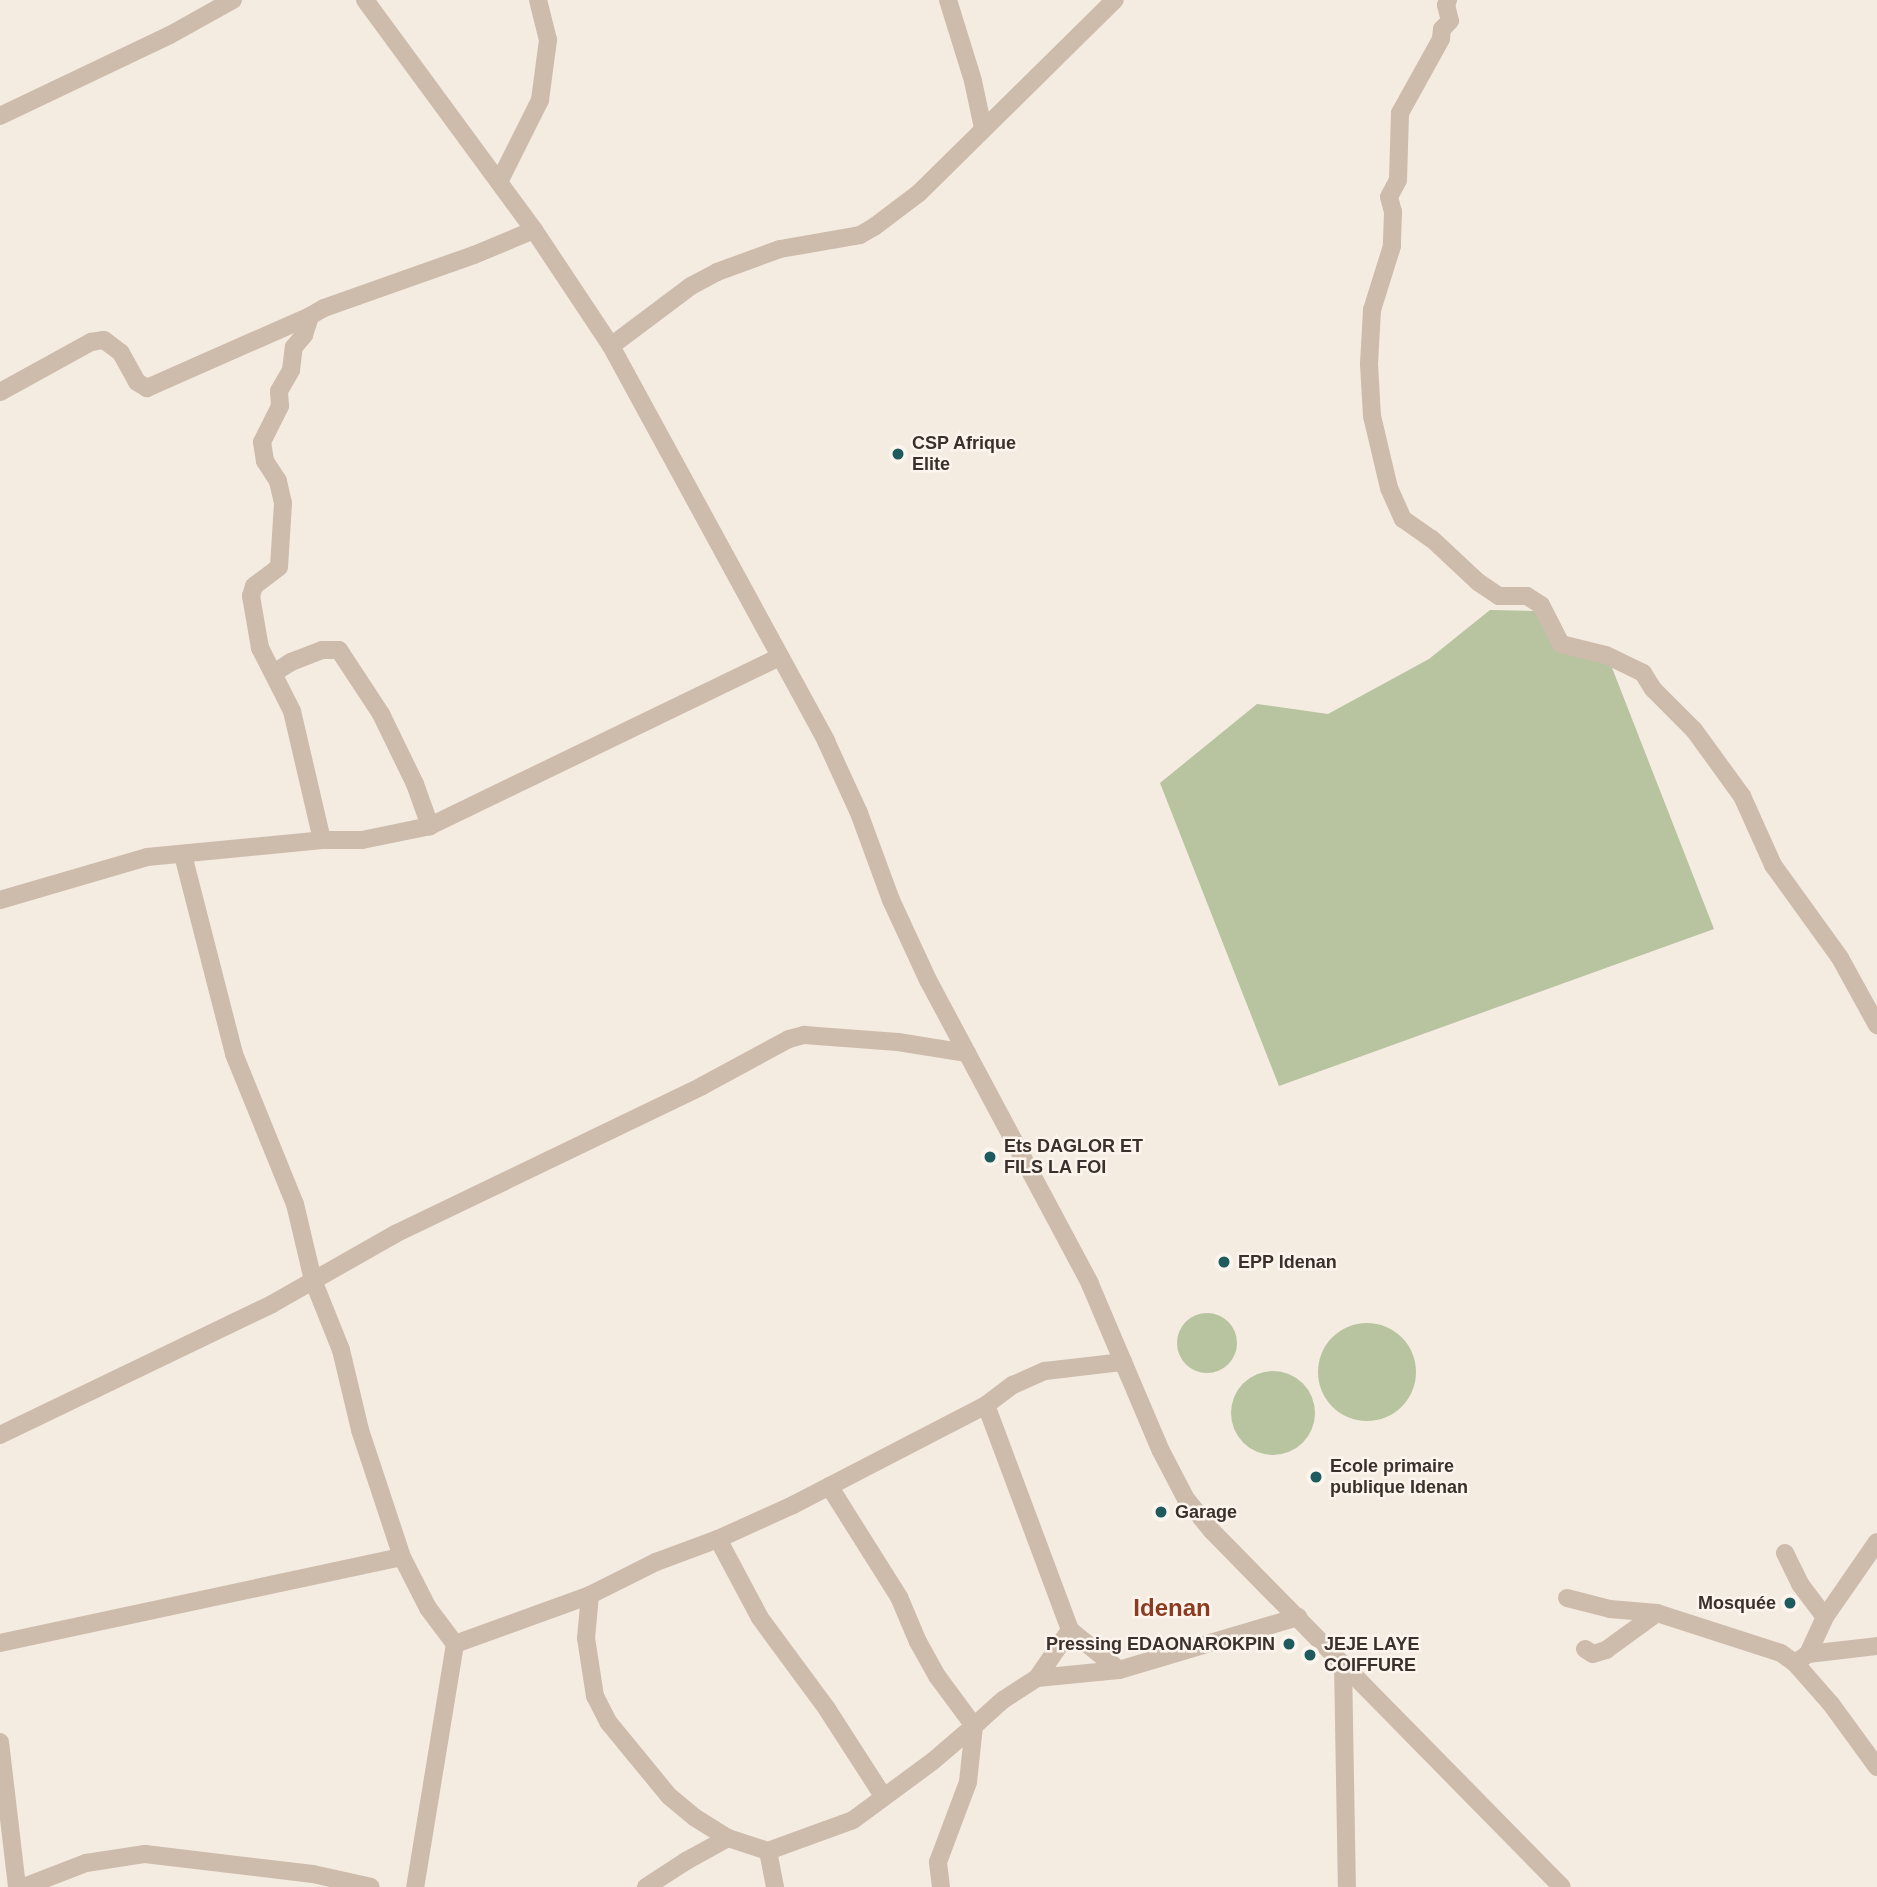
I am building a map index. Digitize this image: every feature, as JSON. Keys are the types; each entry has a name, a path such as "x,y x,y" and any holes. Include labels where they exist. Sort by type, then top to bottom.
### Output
{"street":[{"path":"0,116 170,35 233,0"},
{"path":"365,0 534,230 611,346 826,741 859,813 891,900 967,1053 1090,1284 1161,1451 1186,1499 1212,1531 1562,1887"},
{"path":"499,182 540,100 541,73 548,40 538,0"},
{"path":"948,0 973,80 983,128"},
{"path":"611,346 691,286 717,272 780,249 867,232 919,193 1115,0"},
{"path":"1448,0 1446,5 1450,21 1442,29 1441,39 1400,113 1398,180 1389,197 1393,212 1392,246 1372,310 1369,364 1372,415 1389,488 1403,519 1432,539 1478,582 1499,596 1527,596 1541,605 1561,644 1590,654 1606,655 1643,673 1653,689 1694,730 1717,766 1742,796 1773,865 1870,1003 1877,1025"},
{"path":"0,392 91,342 104,340 121,353 137,382 147,388 346,299 474,255 534,230"},
{"path":"310,316 304,335 293,347 291,370 279,391 280,406 262,442 265,461 278,481 281,494 279,567 254,586 251,596 260,648 292,711 322,840"},
{"path":"274,673 291,662 322,650 339,650 381,713 415,784 430,826"},
{"path":"0,900 148,858 322,840 362,840 430,826 780,657"},
{"path":"183,855 234,1054 295,1204 313,1280 341,1350 360,1430 402,1557 428,1608 455,1644 415,1887"},
{"path":"0,1435 260,1310 395,1234 702,1086 789,1038 804,1035 898,1042 967,1053"},
{"path":"455,1644 590,1595 656,1562 718,1539 829,1486 986,1405 1013,1385 1045,1371 1123,1362"},
{"path":"986,1405 1070,1630 1119,1670"},
{"path":"829,1486 899,1597 918,1642 937,1676 974,1726 968,1782 938,1862 941,1887"},
{"path":"718,1539 760,1618 827,1709 883,1796"},
{"path":"1802,1658 1825,1617 1877,1542"},
{"path":"1785,1553 1800,1584 1825,1617"},
{"path":"0,1643 402,1557"},
{"path":"590,1595 586,1638 588,1670 594,1696 609,1723 670,1796 694,1817 729,1838 768,1851 853,1820 933,1761 1003,1700 1037,1678 1070,1630"},
{"path":"1567,1598 1610,1609 1657,1613 1802,1658 1877,1646"},
{"path":"1585,1649 1593,1654 1606,1650 1657,1613"},
{"path":"1037,1678 1119,1670 1298,1618"},
{"path":"1802,1658 1831,1704 1877,1767"},
{"path":"1343,1664 1347,1887"},
{"path":"0,1742 17,1887"},
{"path":"646,1887 729,1838"},
{"path":"768,1851 775,1887"},
{"path":"24,1887 86,1863 145,1854 313,1874 371,1887"}],"green space":[{"path":"1490,610 1540,611 1557,647 1609,660 1714,929 1279,1086 1160,783 1257,704 1328,714 1429,659"},
{"path":"1201,1313 1213,1313 1232,1326 1237,1343 1235,1355 1224,1368 1213,1373 1201,1373 1182,1360 1177,1349 1177,1337 1190,1318"},
{"path":"1367,1323 1386,1326 1402,1337 1413,1353 1416,1372 1413,1391 1402,1407 1386,1418 1367,1421 1348,1418 1332,1407 1321,1391 1318,1372 1321,1353 1332,1337 1348,1326"},
{"path":"1273,1371 1289,1374 1303,1383 1312,1397 1315,1413 1312,1429 1303,1443 1289,1452 1273,1455 1257,1452 1243,1443 1234,1429 1231,1413 1234,1397 1243,1383 1257,1374"}],"place":[{"name":"CSP Afrique Elite","path":"898,454"},
{"name":"Ets DAGLOR ET FILS LA FOI","path":"990,1157"},
{"name":"EPP Idenan","path":"1224,1262"},
{"name":"Ecole primaire publique Idenan","path":"1316,1477"},
{"name":"Garage","path":"1161,1512"},
{"name":"Mosquée","path":"1790,1603"},
{"name":"Pressing EDAONAROKPIN","path":"1289,1644"},
{"name":"JEJE LAYE COIFFURE","path":"1310,1655"}],"district":[{"name":"Idenan","path":"1172,1608"}]}
